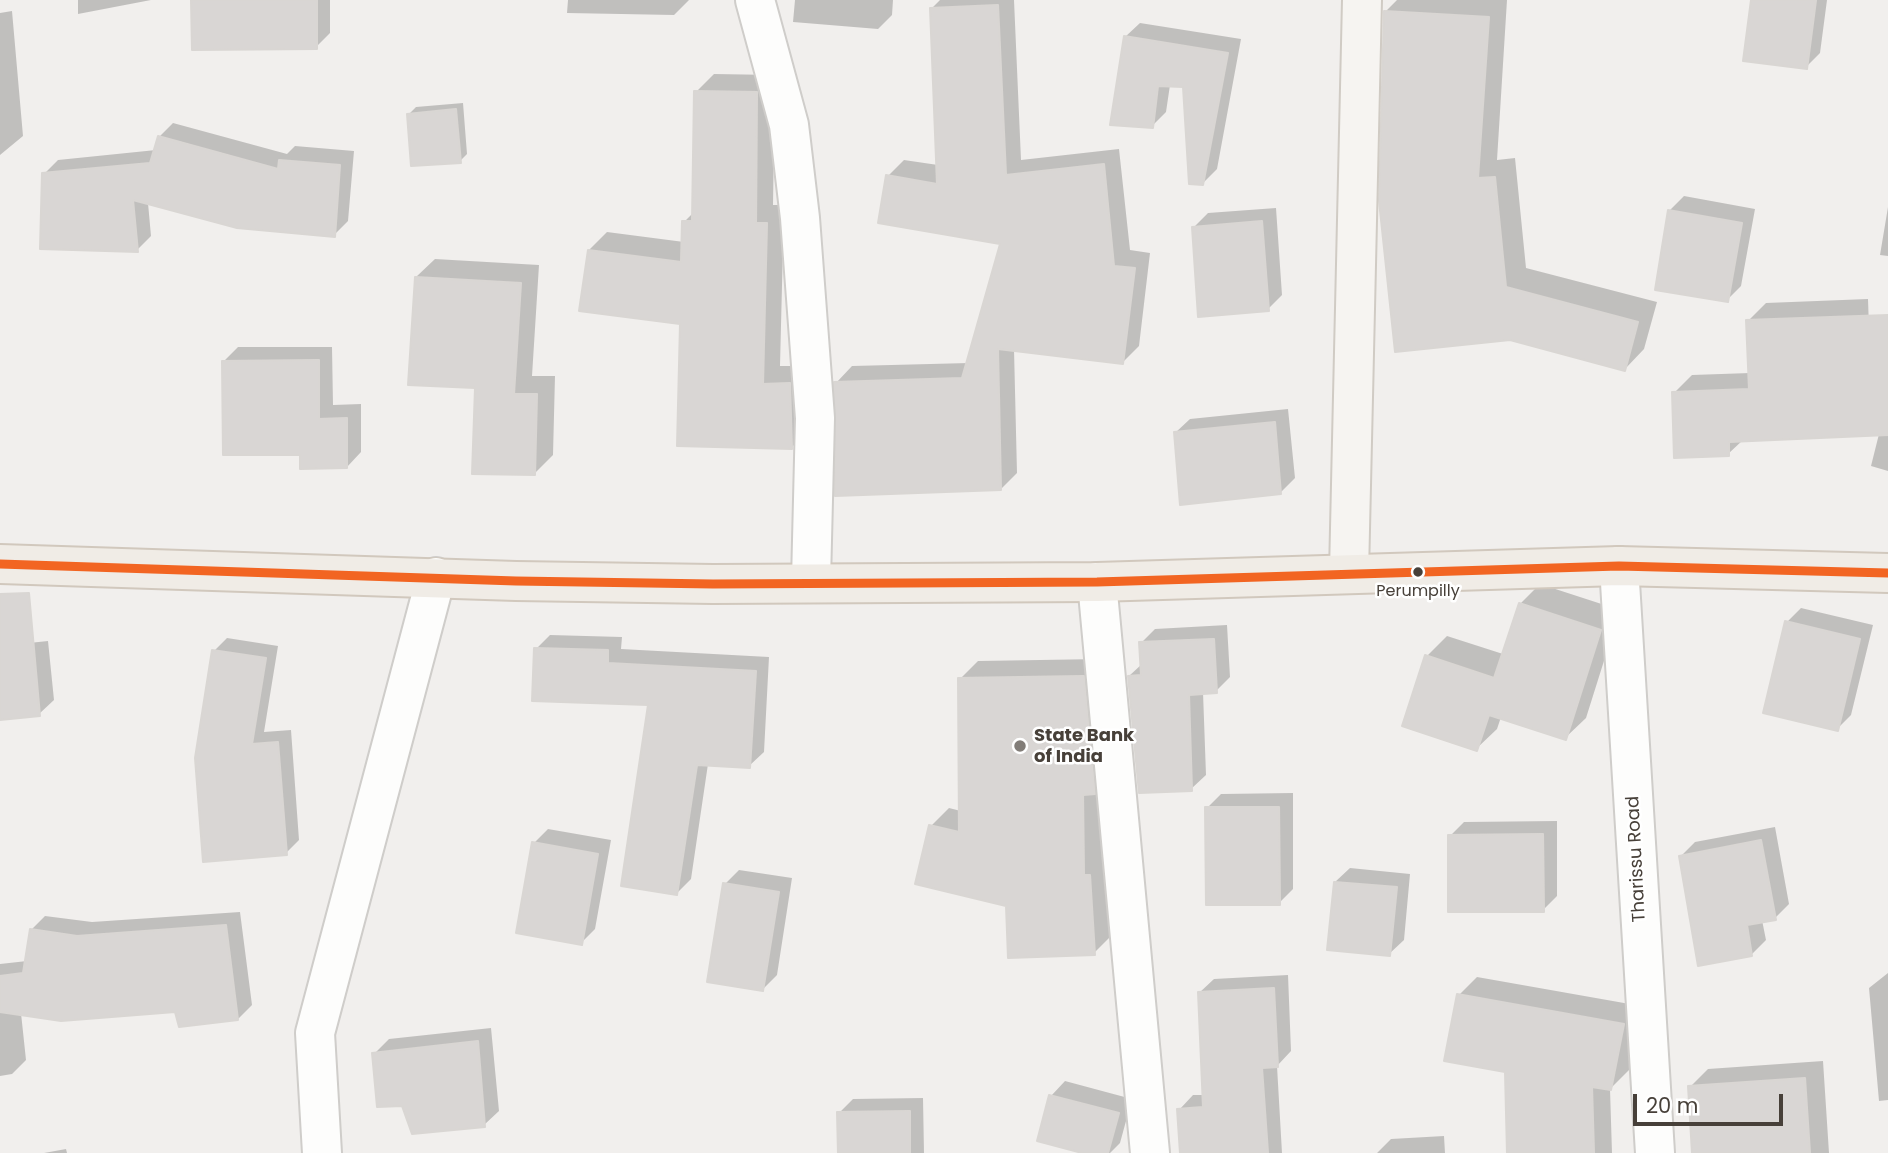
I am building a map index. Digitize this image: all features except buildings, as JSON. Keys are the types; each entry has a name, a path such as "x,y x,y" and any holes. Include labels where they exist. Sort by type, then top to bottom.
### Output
{"main road":[{"path":"0,564 713,584 811,581 953,584 1097,582 1619,566 1888,573"}],"street":[{"path":"755,0 789,125 800,218 815,418 811,581"},
{"path":"1349,573 1362,0"},
{"name":"Tharissu Road","path":"1619,566 1655,1153"},
{"path":"322,1153 314,1032 436,577"},
{"path":"1097,582 1150,1153"}],"transit line":[{"path":"0,564 516,581 713,584 1097,582 1619,566 1888,573"}],"place":[{"name":"Perumpilly","path":"1418,572"},
{"name":"State Bank of India","path":"1020,746"}]}
